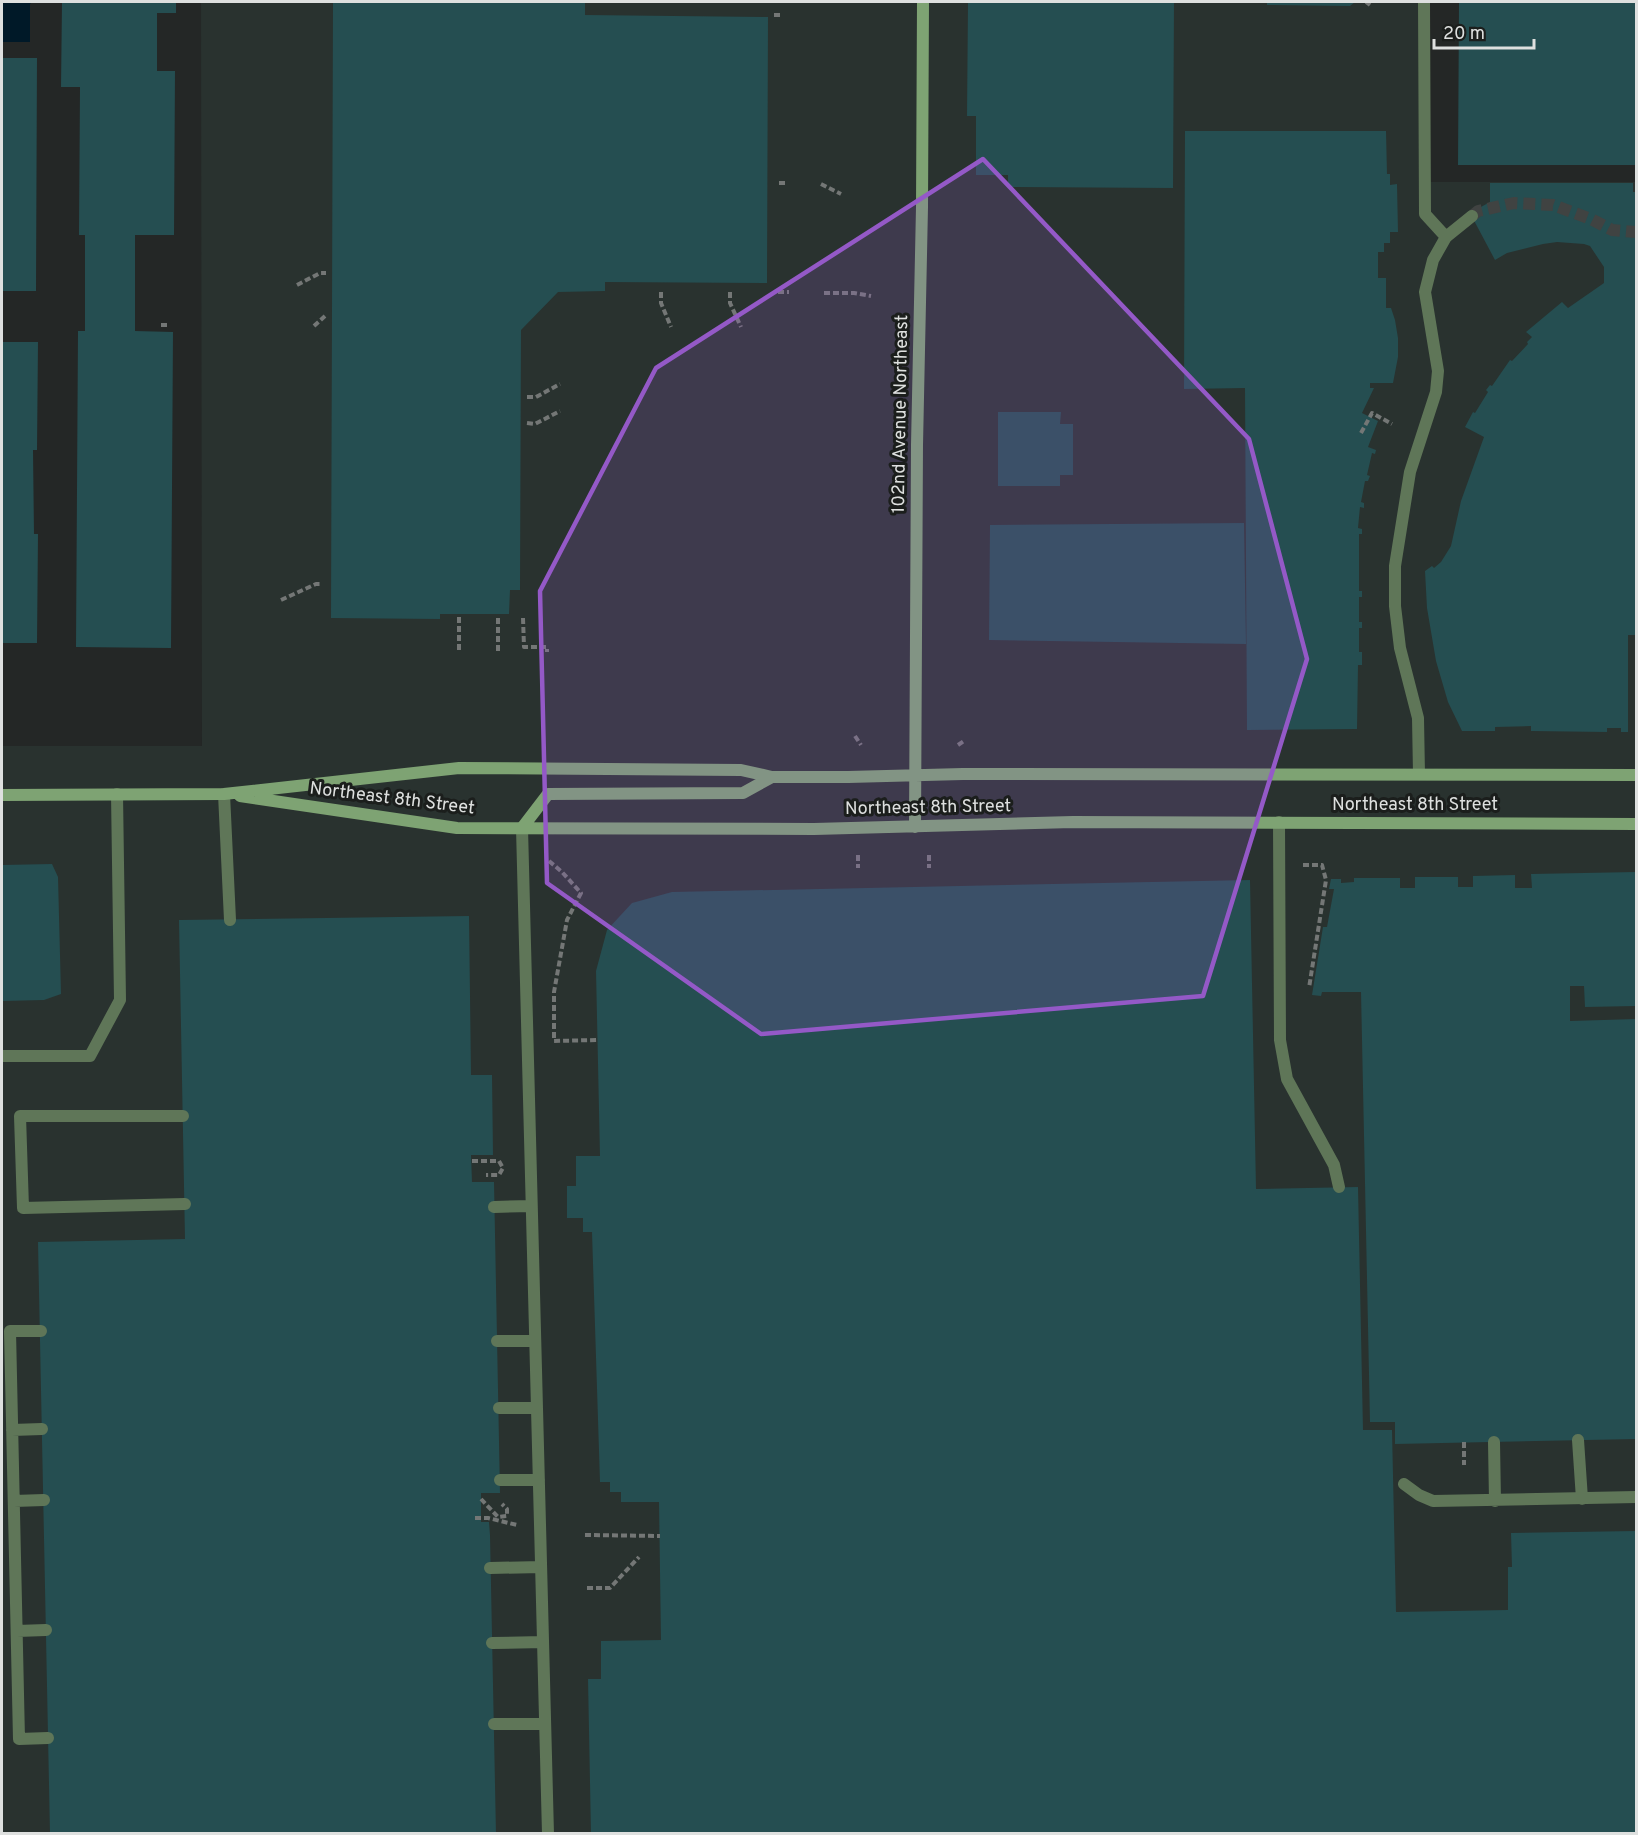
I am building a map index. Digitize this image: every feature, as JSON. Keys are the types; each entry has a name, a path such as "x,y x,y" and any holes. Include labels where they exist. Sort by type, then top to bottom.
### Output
{"main road":[{"name":"102nd Avenue Northeast","path":"915,827 923,2"},
{"name":"Northeast 8th Street","path":"2,795 224,794 459,768 741,770 772,777 998,774 1636,775"},
{"path":"522,828 548,795 743,793 772,777"},
{"name":"Northeast 8th Street","path":"224,794 457,828 915,827 1073,822 1636,824"}],"street":[{"path":"1424,2 1425,214 1446,237"},
{"path":"1419,774 1418,718 1400,648 1395,606 1395,566 1410,472 1436,392 1438,371 1425,292 1433,260 1446,237 1472,216"},
{"path":"224,794 230,920"},
{"path":"2,1056 90,1056 120,1000 117,795"},
{"path":"1279,822 1280,1040 1287,1079 1334,1165 1339,1187"},
{"path":"522,828 548,1833"},
{"path":"183,1116 20,1116 23,1208 185,1204"},
{"path":"495,1207 531,1206"},
{"path":"40,1331 10,1331 19,1739 48,1738"},
{"path":"497,1341 535,1341"},
{"path":"499,1408 537,1408"},
{"path":"12,1430 42,1429"},
{"path":"1578,1440 1582,1499"},
{"path":"1494,1442 1495,1500"},
{"path":"500,1480 539,1480"},
{"path":"1404,1484 1419,1495 1433,1501 1636,1497"},
{"path":"14,1500 44,1500"},
{"path":"490,1568 541,1568"},
{"path":"17,1630 46,1630"},
{"path":"492,1643 543,1642"},
{"path":"494,1724 545,1724"}],"path":[{"path":"1366,2 1370,5"},
{"path":"774,15 781,15"},
{"path":"779,183 785,183"},
{"path":"821,184 841,194"},
{"path":"297,285 320,273 326,273"},
{"path":"661,292 661,303 671,327"},
{"path":"730,292 730,303 741,327"},
{"path":"777,292 789,292"},
{"path":"824,293 855,293 871,296"},
{"path":"315,326 325,316"},
{"path":"161,325 170,325"},
{"path":"527,397 536,397 560,384"},
{"path":"527,423 535,424 560,411"},
{"path":"1361,433 1372,413 1392,424"},
{"path":"281,600 316,584 322,584"},
{"path":"459,617 459,653"},
{"path":"498,618 498,653"},
{"path":"523,618 524,647 547,647 547,652"},
{"path":"855,736 861,745"},
{"path":"958,745 964,741"},
{"path":"858,855 858,868"},
{"path":"929,855 929,868"},
{"path":"549,861 581,893 567,920 555,992 554,1041 597,1040"},
{"path":"1303,865 1322,865 1326,880 1309,988"},
{"path":"472,1161 499,1161 503,1168 499,1175 486,1175"},
{"path":"1464,1442 1464,1465"},
{"path":"481,1499 498,1517 507,1516"},
{"path":"475,1518 488,1518 524,1527"},
{"path":"585,1535 660,1536"},
{"path":"587,1588 610,1588 639,1557"}],"highlighted area":[{"path":"983,159 1249,439 1307,659 1203,996 761,1034 547,883 540,591 656,368"}],"shaded area":[{"path":"201,2 1423,2 1422,182 1636,182 1636,1833 2,1833 2,746 202,746"}],"water":[{"path":"2,2 32,2 30,4 30,42 2,42"}],"building":[{"path":"62,2 176,2 176,13 157,13 157,71 175,71 174,235 135,235 135,331 173,332 171,648 76,647 78,331 85,331 85,235 79,235 80,87 61,87"},
{"path":"333,2 585,2 585,15 768,17 767,283 605,282 605,291 558,292 521,330 520,590 510,590 509,614 440,614 440,619 331,618"},
{"path":"968,2 1174,2 1173,188 1008,187 1008,175 976,175 976,116 967,116"},
{"path":"1267,2 1355,2 1350,6 1267,5"},
{"path":"1459,2 1636,2 1636,165 1458,165"},
{"path":"2,58 37,58 36,291 2,291"},
{"path":"1185,131 1386,131 1387,174 1390,174 1390,185 1397,184 1398,232 1390,232 1390,243 1384,243 1384,252 1378,252 1378,278 1386,278 1386,308 1391,308 1395,320 1398,357 1393,383 1370,383 1370,388 1374,388 1362,413 1378,421 1368,447 1376,450 1375,454 1372,453 1367,475 1370,476 1368,481 1365,481 1361,502 1364,503 1364,508 1360,507 1358,528 1362,529 1362,534 1359,534 1359,591 1362,591 1362,597 1359,597 1359,622 1362,622 1362,628 1359,628 1359,652 1362,652 1362,665 1358,665 1357,729 1247,730 1245,388 1184,389"},
{"path":"1490,183 1633,183 1633,192 1636,192 1636,635 1628,635 1628,732 1621,732 1621,728 1607,728 1607,732 1531,731 1531,726 1495,727 1495,731 1462,731 1448,702 1436,661 1427,608 1425,571 1441,562 1451,546 1461,501 1484,437 1465,427 1488,392 1486,390 1490,385 1492,386 1510,360 1512,361 1528,344 1527,342 1532,337 1526,332 1562,302 1568,308 1604,283 1604,267 1590,246 1584,244 1557,242 1543,244 1507,253 1495,260 1470,213 1490,202"},
{"path":"2,342 38,342 37,450 33,450 34,534 38,534 37,643 2,643"},
{"path":"998,412 1061,412 1060,424 1073,424 1073,475 1060,475 1060,486 998,486"},
{"path":"1244,523 1246,644 989,640 990,525"},
{"path":"52,864 58,877 61,994 44,1000 2,1001 2,865"},
{"path":"1636,872 1636,1006 1585,1007 1584,986 1570,986 1570,1021 1636,1019 1636,1439 1395,1444 1395,1422 1370,1422 1361,992 1322,992 1321,996 1312,995 1323,927 1327,927 1334,889 1329,889 1331,879 1341,879 1341,883 1354,882 1354,878 1400,878 1400,888 1415,888 1415,877 1458,877 1458,887 1473,887 1473,876 1515,875 1515,888 1532,888 1531,874"},
{"path":"1250,880 1256,1189 1358,1187 1363,1430 1392,1430 1396,1612 1508,1610 1508,1567 1512,1567 1511,1533 1636,1531 1636,1834 591,1834 588,1679 601,1679 601,1641 661,1640 659,1502 621,1502 621,1492 610,1492 610,1482 600,1482 592,1232 583,1232 583,1218 567,1218 567,1186 576,1186 576,1156 600,1156 596,971 607,930 632,903 672,892"},
{"path":"469,916 471,1075 492,1075 493,1155 471,1155 472,1182 494,1182 500,1493 481,1493 481,1522 489,1522 490,1535 496,1834 50,1834 38,1242 185,1239 179,920"}],"tunnel":[{"path":"1472,216 1478,211 1514,203 1553,205 1591,219 1612,230 1636,232"}]}
